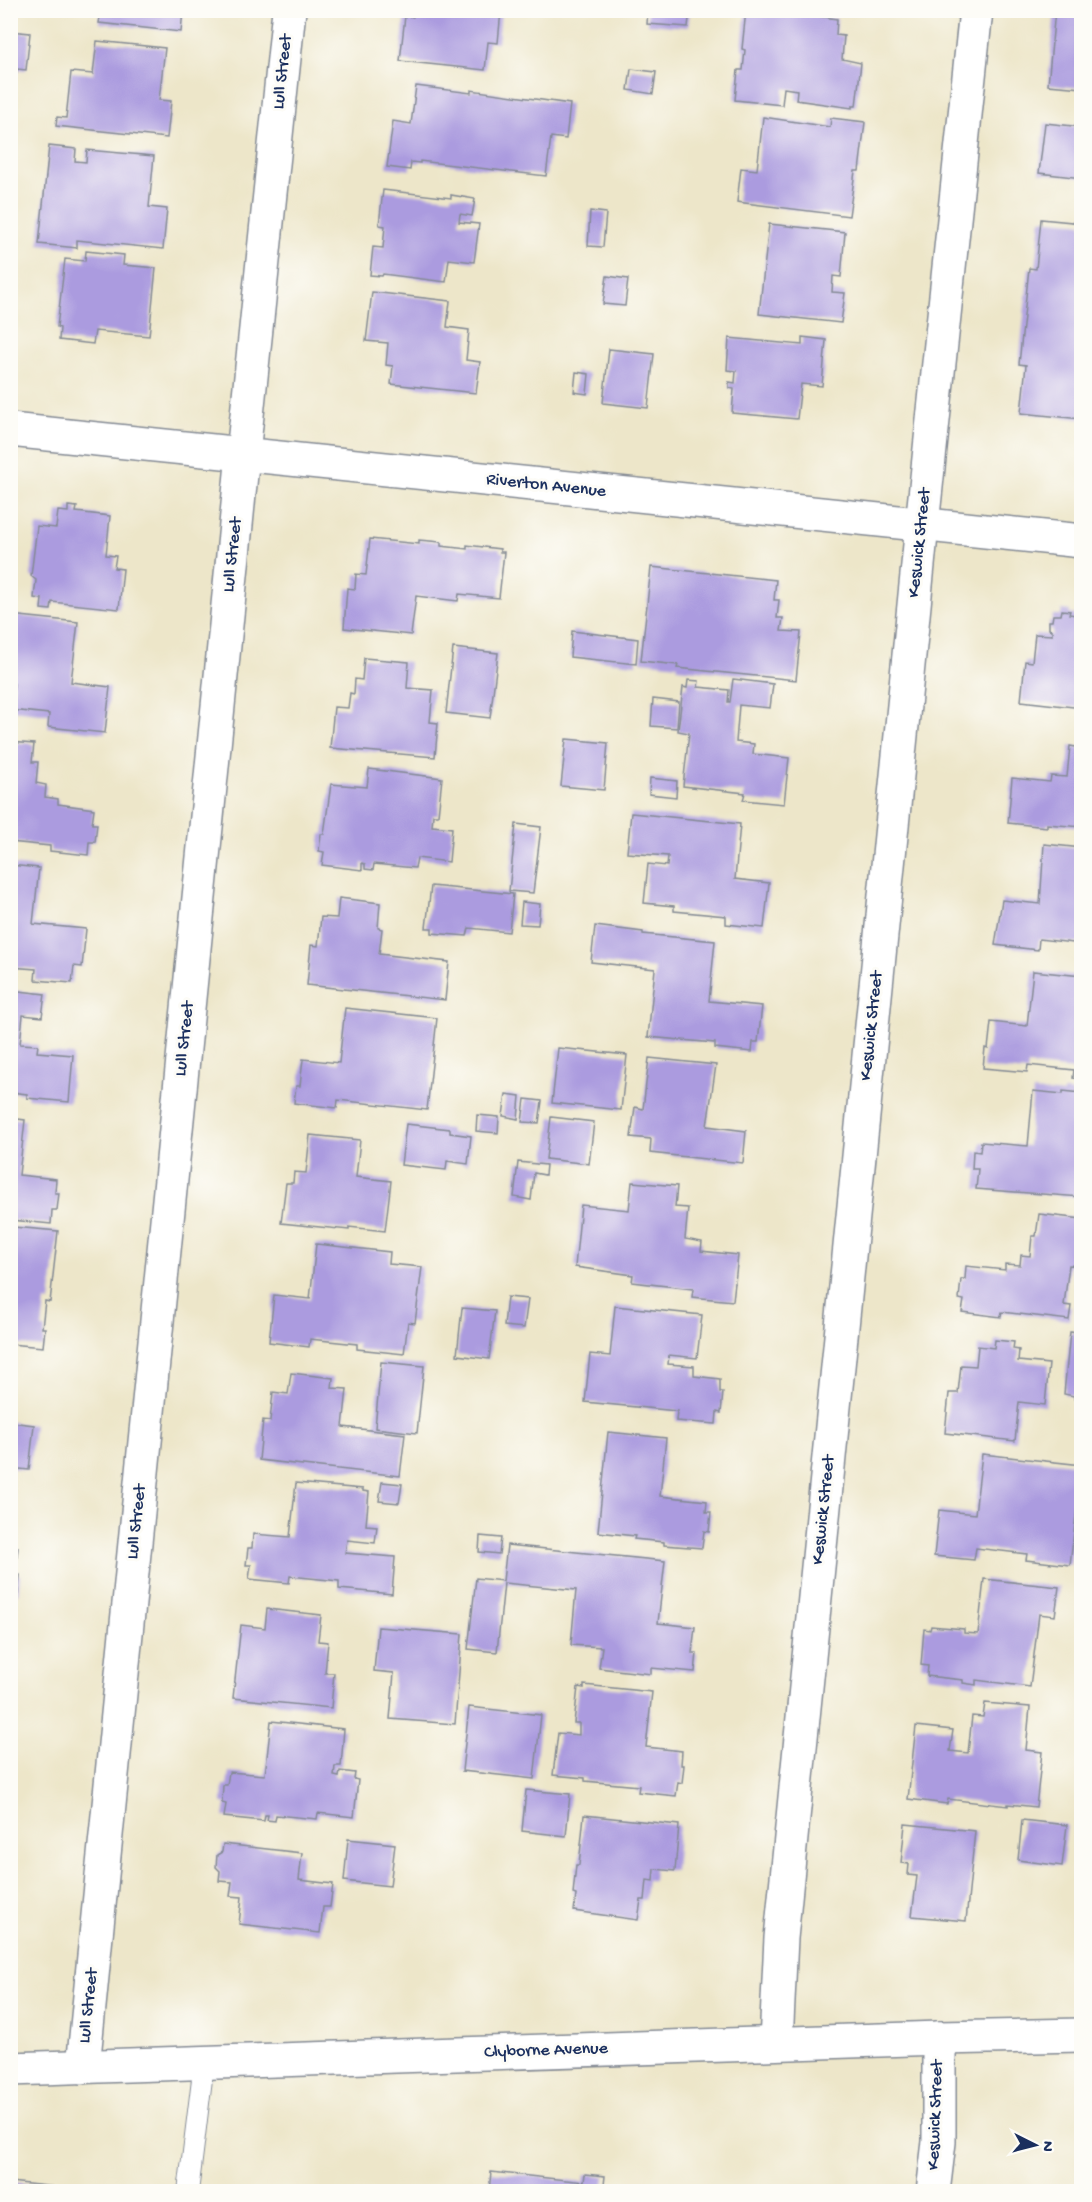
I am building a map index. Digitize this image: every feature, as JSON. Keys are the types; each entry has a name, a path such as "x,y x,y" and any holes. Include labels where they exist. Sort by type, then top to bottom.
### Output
{"street":[{"name":"Lull Street","path":"83,2067 289,10"},
{"name":"Keswick Street","path":"776,2043 781,1938 922,525 976,10"},
{"name":"Riverton Avenue","path":"10,430 1082,541"},
{"name":"Clyborne Avenue","path":"10,2068 1082,2035"},
{"name":"Keswick Street","path":"933,2192 939,2142 939,2038"}],"lane":[{"path":"188,2192 204,2063"}],"building":[{"path":"101,10 183,10 181,32 99,23"},
{"path":"413,10 501,10 498,43 488,42 485,70 400,61 405,16 413,17"},
{"path":"648,10 690,10 688,27 647,24"},
{"path":"746,10 776,10 837,19 836,35 844,36 842,59 861,63 856,106 852,108 796,100 797,90 784,88 782,105 735,100 738,70 743,70 745,50 742,49"},
{"path":"1055,10 1082,10 1082,88 1048,85"},
{"path":"10,31 30,33 26,70 17,69 12,111"},
{"path":"97,41 165,48 159,100 171,101 167,138 56,126 57,117 66,118 71,72 93,74"},
{"path":"631,69 656,72 653,94 628,90"},
{"path":"416,86 471,93 471,90 570,104 566,139 551,137 546,176 420,161 420,163 411,162 410,170 387,167 393,121 411,124"},
{"path":"763,117 830,127 831,118 865,122 859,171 855,171 849,216 737,202 741,168 757,170"},
{"path":"1045,123 1082,127 1082,178 1039,173"},
{"path":"49,146 76,149 75,161 86,162 87,150 154,156 149,207 167,209 163,249 77,240 77,248 39,244"},
{"path":"383,190 475,199 472,216 460,214 459,222 479,224 474,262 449,259 446,282 383,274 382,276 370,275 373,247 383,248 385,226 379,225"},
{"path":"590,211 606,213 603,247 588,246"},
{"path":"1041,219 1082,223 1081,419 1021,413 1026,365 1019,364 1029,268 1036,269"},
{"path":"769,224 845,232 841,277 833,276 832,292 845,293 841,323 759,314"},
{"path":"86,251 124,255 123,265 156,268 149,336 95,331 93,344 59,340 60,328 57,327 65,259 85,261"},
{"path":"607,276 628,279 625,306 603,304"},
{"path":"372,292 450,301 447,327 469,330 466,360 480,362 476,393 391,384 393,366 386,365 388,343 366,341"},
{"path":"802,337 826,340 822,386 801,384 797,419 732,413 734,389 729,388 729,382 735,383 736,371 727,370 729,338 802,345"},
{"path":"609,349 654,354 648,408 603,403"},
{"path":"576,372 589,374 587,394 574,392"},
{"path":"68,506 77,507 76,512 110,516 106,555 116,556 114,568 123,569 119,609 52,602 51,610 41,609 42,599 34,598 36,580 31,576 37,526 56,528 58,511 68,512"},
{"path":"370,539 419,544 419,540 441,542 441,546 467,549 467,545 500,549 500,552 504,552 499,598 459,594 458,601 416,596 411,635 344,628 347,588 355,589 356,574 366,575"},
{"path":"651,567 776,580 774,600 779,600 777,618 783,618 781,631 801,632 796,680 677,668 678,665 641,661"},
{"path":"1062,610 1070,611 1069,614 1082,616 1082,708 1021,701 1025,661 1032,662 1035,634 1052,635 1049,621 1052,621 1053,615 1061,615"},
{"path":"10,615 78,622 71,682 110,687 105,733 48,727 49,714 11,710 14,684 10,684"},
{"path":"572,631 638,639 636,664 570,657"},
{"path":"453,648 498,653 490,718 446,713"},
{"path":"364,658 409,662 407,688 433,690 430,722 438,723 435,757 330,748 334,707 348,708 350,693 354,694 355,679 362,680"},
{"path":"733,679 773,684 770,708 739,705 736,742 754,744 753,754 789,758 784,804 743,800 745,793 683,786 689,733 678,731 683,687 687,688 688,680 699,681 698,687 729,690 728,702 730,702"},
{"path":"653,699 679,702 677,728 651,726"},
{"path":"566,739 608,743 604,790 561,786"},
{"path":"10,742 34,744 32,762 38,762 36,783 46,785 45,797 58,799 58,804 94,809 92,824 97,824 95,842 89,842 88,855 50,851 50,846 10,842"},
{"path":"1070,746 1082,748 1082,827 1047,824 1047,827 1008,823 1012,778 1050,782 1051,776 1067,777"},
{"path":"369,769 442,778 438,815 433,815 432,826 452,828 449,862 417,858 415,868 374,864 373,870 365,869 365,864 362,863 362,870 322,865 324,852 319,851 321,834 324,834 331,784 367,787"},
{"path":"650,778 677,781 676,797 649,794"},
{"path":"631,813 740,824 735,879 769,883 764,928 726,924 726,916 674,911 674,906 644,903 648,864 667,866 668,856 627,853"},
{"path":"516,824 541,827 533,893 509,891"},
{"path":"1044,844 1082,848 1082,944 1039,939 1038,950 995,945 1002,900 1040,904"},
{"path":"10,865 39,868 33,924 86,929 82,967 74,966 72,983 35,980 36,969 10,967"},
{"path":"431,886 513,894 509,932 469,928 467,936 432,933 432,928 426,928"},
{"path":"339,898 380,903 378,928 382,929 379,954 449,962 445,1000 307,985 311,945 318,946 321,917 337,918"},
{"path":"522,902 540,904 538,925 520,924"},
{"path":"595,926 643,932 643,934 715,941 709,1001 762,1006 758,1042 753,1042 752,1052 715,1048 715,1043 648,1037 655,969 591,962"},
{"path":"1033,971 1082,976 1082,1079 1073,1078 1074,1070 1028,1065 1027,1072 983,1068 991,1022 1027,1026"},
{"path":"10,990 45,994 42,1017 23,1015 20,1044 38,1045 37,1052 73,1055 69,1102 27,1098 27,1094 10,1092"},
{"path":"345,1008 437,1018 427,1110 338,1100 337,1108 294,1103 296,1086 300,1086 303,1059 339,1063"},
{"path":"558,1048 627,1055 621,1110 552,1103"},
{"path":"649,1058 716,1065 707,1126 746,1131 743,1163 650,1153 651,1139 631,1137 635,1107 643,1109"},
{"path":"1033,1091 1082,1093 1081,1197 976,1189 978,1169 972,1169 973,1151 980,1152 981,1142 1028,1146"},
{"path":"506,1094 520,1096 518,1119 503,1116"},
{"path":"525,1099 542,1101 539,1123 522,1122"},
{"path":"477,1115 499,1117 498,1133 476,1131"},
{"path":"551,1117 594,1122 589,1164 546,1159"},
{"path":"10,1118 25,1120 19,1175 56,1179 55,1193 59,1193 57,1210 52,1210 51,1224 11,1220"},
{"path":"406,1124 450,1129 450,1133 471,1136 468,1164 447,1161 446,1170 401,1165"},
{"path":"310,1135 360,1140 356,1177 391,1181 385,1231 281,1223 286,1183 293,1183 294,1172 306,1173"},
{"path":"518,1162 546,1165 545,1175 534,1173 531,1200 514,1197"},
{"path":"632,1182 677,1186 675,1207 688,1208 685,1239 702,1242 701,1251 738,1255 733,1301 692,1297 693,1289 632,1282 633,1275 575,1267 581,1205 629,1210"},
{"path":"1039,1214 1082,1219 1080,1266 1069,1265 1064,1305 1071,1306 1069,1320 1002,1312 1001,1317 962,1312 964,1300 959,1299 961,1279 965,1279 966,1266 1005,1270 1005,1264 1020,1265 1021,1255 1030,1256 1032,1236 1036,1236"},
{"path":"13,1227 58,1231 50,1302 45,1301 42,1328 45,1328 43,1347 10,1344 10,1238"},
{"path":"316,1244 390,1252 389,1264 422,1267 415,1323 408,1322 404,1354 357,1349 357,1344 310,1339 309,1347 269,1342 274,1295 310,1299"},
{"path":"507,1297 528,1299 524,1328 504,1326"},
{"path":"615,1306 702,1315 697,1358 669,1355 668,1364 694,1366 694,1376 720,1379 720,1392 723,1392 721,1413 717,1412 716,1424 676,1421 677,1411 585,1402 590,1354 610,1356"},
{"path":"462,1308 495,1311 489,1359 457,1355"},
{"path":"1070,1332 1082,1333 1082,1399 1074,1399 1074,1396 1064,1394"},
{"path":"995,1340 1014,1342 1013,1349 1019,1350 1018,1361 1049,1364 1045,1405 1019,1402 1015,1441 945,1433 949,1393 958,1393 961,1365 976,1366 978,1346 994,1348"},
{"path":"381,1362 424,1366 417,1433 375,1428"},
{"path":"291,1373 333,1378 332,1388 347,1389 343,1427 405,1434 400,1476 259,1460 263,1420 270,1421 273,1392 288,1394"},
{"path":"10,1422 34,1425 29,1470 10,1468"},
{"path":"608,1432 666,1438 660,1496 707,1501 706,1512 711,1512 709,1532 704,1531 702,1548 664,1545 664,1542 634,1539 635,1536 598,1532"},
{"path":"982,1454 1082,1465 1070,1565 1026,1560 1027,1554 976,1548 974,1560 934,1556 939,1510 975,1514"},
{"path":"382,1482 402,1484 399,1503 379,1501"},
{"path":"296,1483 363,1489 369,1492 366,1525 377,1526 375,1543 347,1540 345,1553 395,1557 392,1594 339,1589 339,1581 290,1576 289,1583 249,1579 251,1565 246,1565 248,1548 252,1548 253,1534 290,1537"},
{"path":"480,1536 501,1538 499,1554 479,1552"},
{"path":"507,1545 665,1561 658,1623 695,1627 692,1653 697,1653 695,1672 651,1668 651,1674 599,1668 602,1647 571,1645 576,1590 504,1583 497,1652 468,1649 476,1578 503,1581"},
{"path":"10,1546 18,1547 15,1574 20,1575 18,1594 10,1593"},
{"path":"984,1579 1059,1587 1055,1616 1039,1614 1030,1687 976,1680 976,1685 963,1683 963,1680 927,1676 928,1666 921,1665 924,1629 930,1630 931,1626 964,1629 964,1633 978,1634"},
{"path":"267,1609 321,1615 318,1641 328,1642 325,1673 334,1673 331,1708 233,1698 241,1625 265,1628"},
{"path":"378,1627 462,1634 455,1724 390,1719 394,1673 374,1671"},
{"path":"584,1685 652,1692 646,1747 682,1751 681,1765 684,1765 682,1783 678,1782 676,1796 638,1792 639,1786 585,1781 585,1778 553,1775 558,1733 579,1735 579,1723 574,1723 578,1687 584,1688"},
{"path":"985,1703 1030,1707 1026,1750 1042,1752 1036,1807 948,1799 947,1804 908,1799 916,1726 953,1730 950,1751 968,1753 972,1716 983,1717"},
{"path":"469,1707 541,1715 534,1779 462,1771"},
{"path":"271,1721 344,1729 341,1766 335,1766 334,1776 339,1777 340,1771 355,1773 354,1779 358,1780 354,1817 318,1813 317,1819 276,1815 275,1821 267,1820 268,1815 265,1815 264,1821 224,1817 226,1804 222,1803 223,1785 227,1785 229,1772 265,1775"},
{"path":"526,1790 570,1794 566,1836 522,1831"},
{"path":"584,1815 679,1825 675,1871 654,1869 653,1881 647,1880 645,1900 641,1900 638,1920 574,1911 576,1865 579,1865"},
{"path":"1022,1820 1067,1825 1062,1866 1018,1860"},
{"path":"905,1824 975,1831 966,1921 912,1916 917,1876 908,1875 909,1864 901,1863"},
{"path":"348,1839 395,1844 390,1886 344,1881"},
{"path":"223,1844 302,1853 299,1880 333,1884 330,1907 323,1907 320,1933 239,1924 242,1897 230,1896 232,1882 219,1881 220,1871 216,1867 217,1855 222,1852"},
{"path":"1079,1883 1082,1883 1082,1912 1076,1911"},
{"path":"491,2172 584,2182 585,2174 605,2176 604,2185 646,2192 489,2192"},
{"path":"10,2182 83,2190 83,2192 10,2192"}]}
